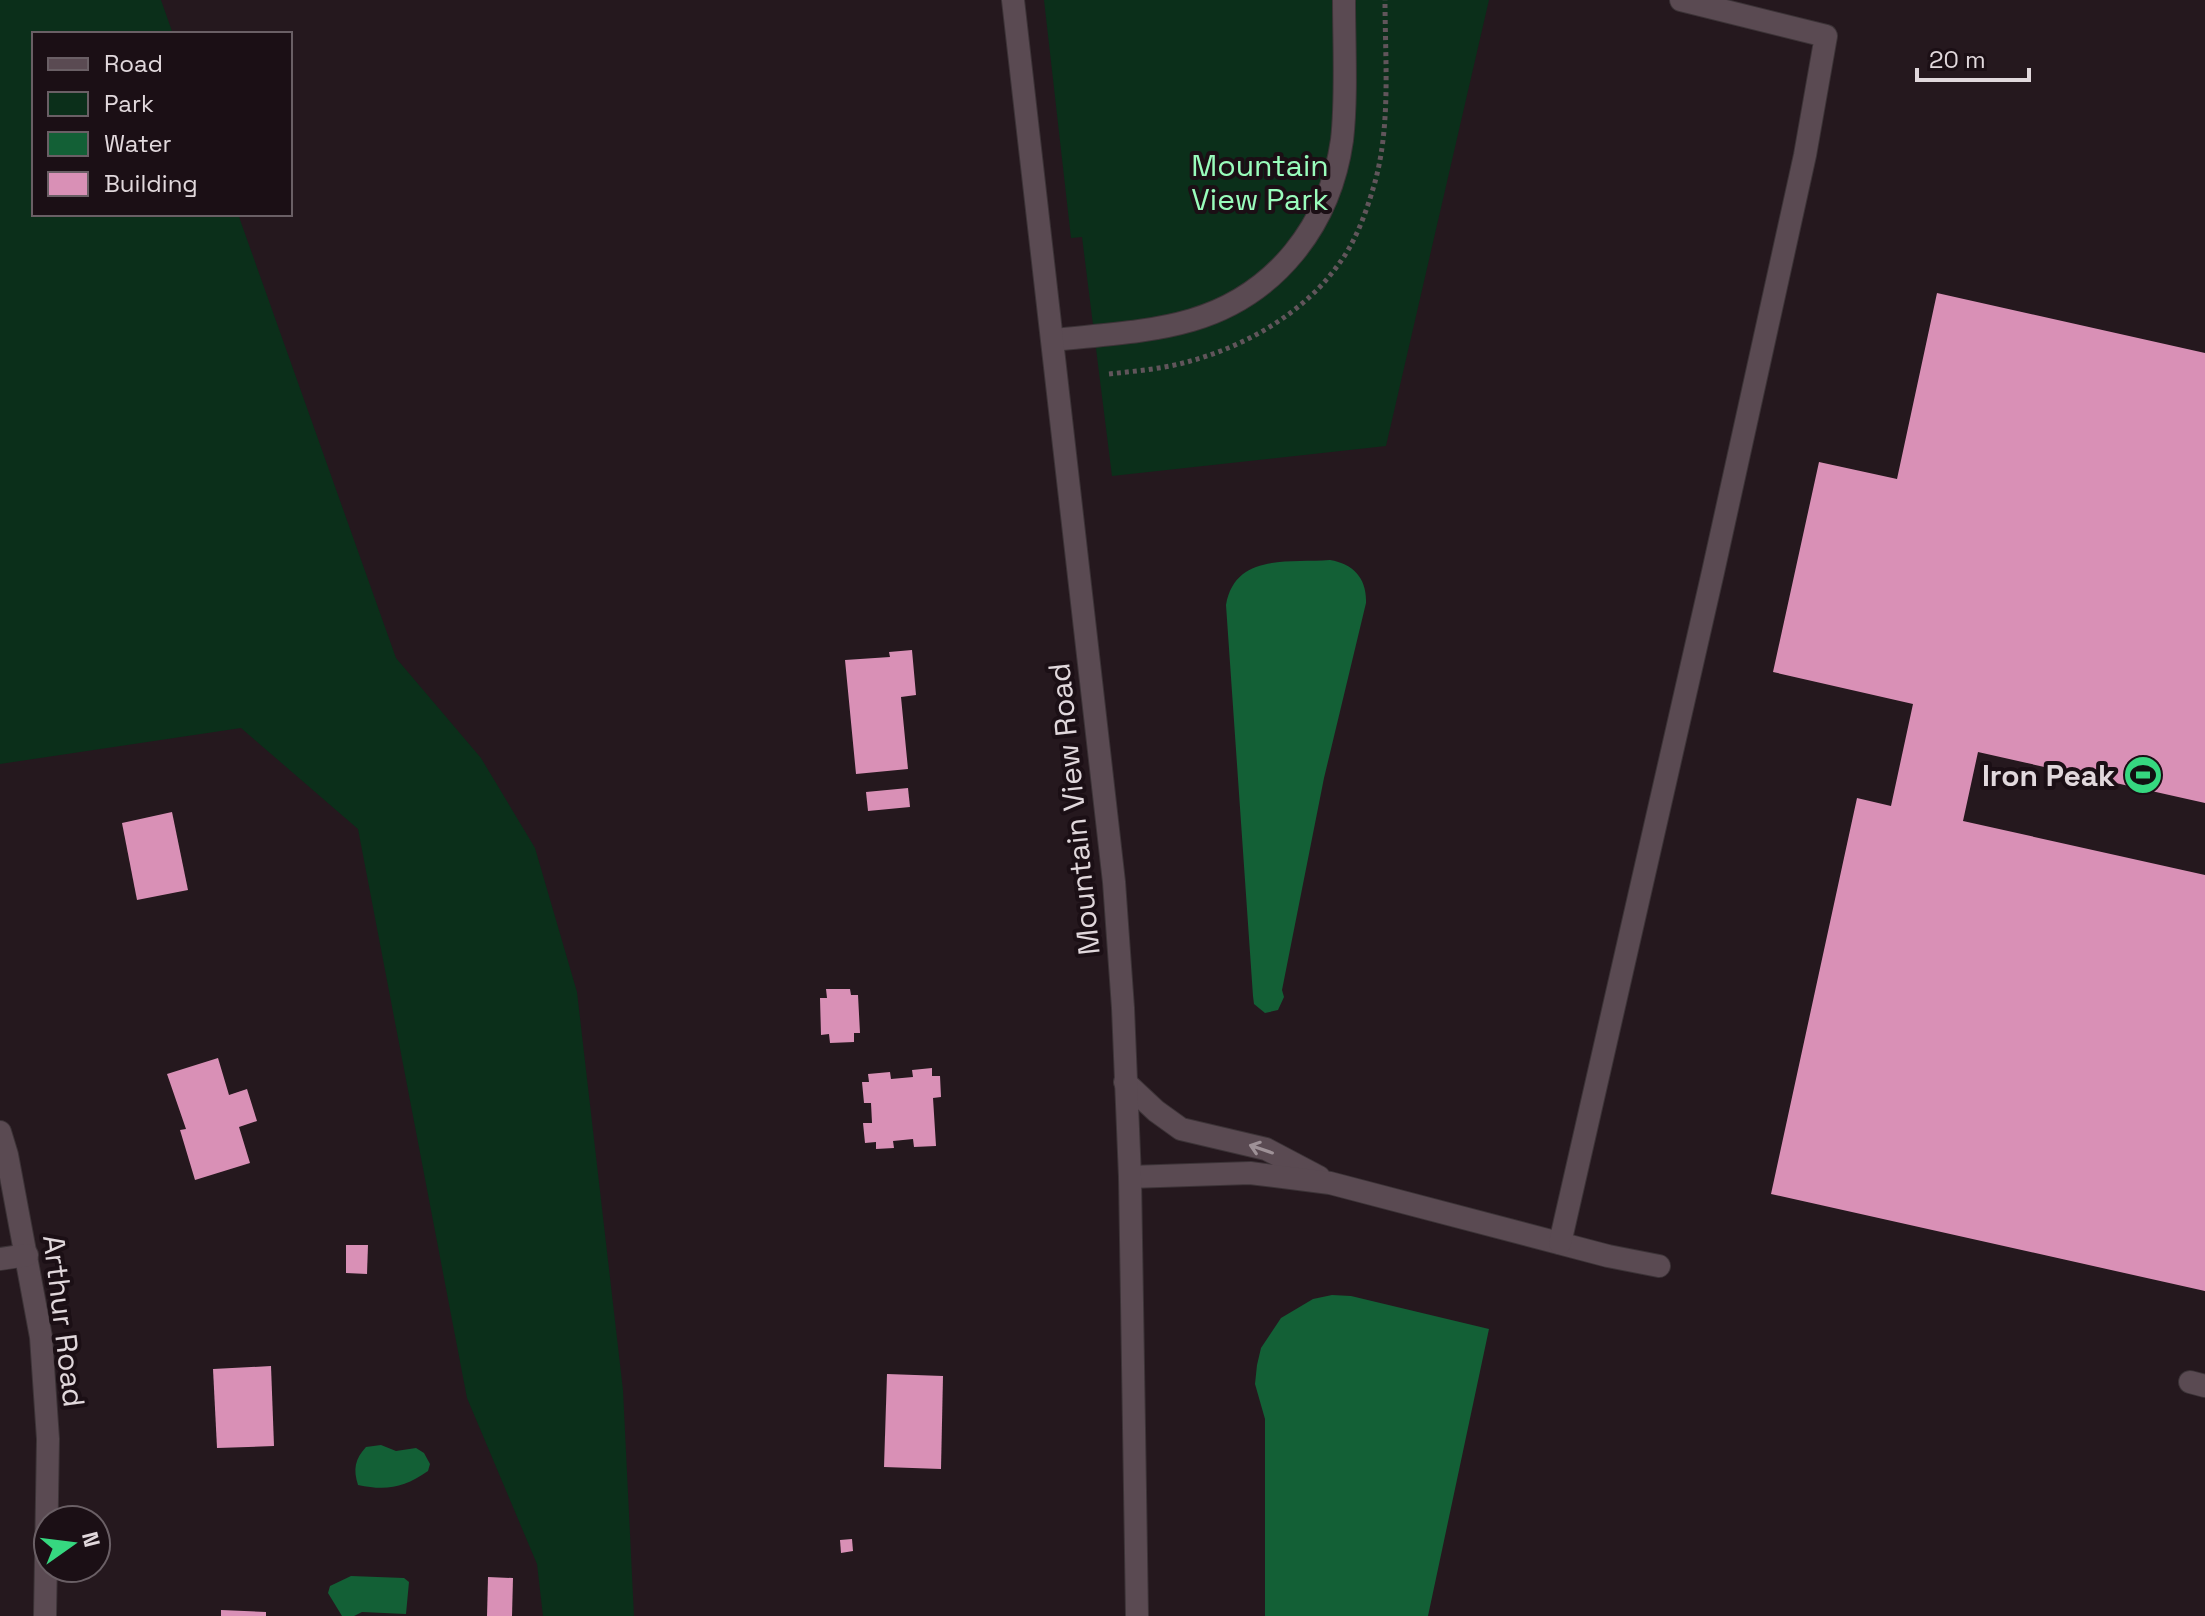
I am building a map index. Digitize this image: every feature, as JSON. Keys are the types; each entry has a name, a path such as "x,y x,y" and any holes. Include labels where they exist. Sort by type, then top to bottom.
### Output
{"street":[{"name":"Mountain View Road","path":"1013,0 1114,882 1130,1177 1137,1616"},
{"path":"1054,340 1131,332 1191,320 1244,297 1271,279 1291,257 1308,237 1333,182 1342,138 1344,0"},
{"path":"1560,1243 1734,479 1805,155 1826,36 1681,0"},
{"path":"1125,1082 1181,1129 1266,1149 1330,1183"},
{"name":"Arthur Road","path":"0,1132 41,1337 48,1439 45,1616"},
{"path":"1130,1177 1250,1173 1330,1183 1659,1266"},
{"path":"0,1259 27,1255"}],"green space":[{"path":"0,0 161,0 172,32 32,32 32,216 239,216 396,658 481,758 535,848 577,992 623,1390 634,1616 543,1616 537,1564 467,1398 358,829 241,728 0,764"},
{"name":"Mountain View Park","path":"1044,0 1489,0 1386,446 1112,476 1082,237 1071,238"}],"water":[{"path":"1330,560 1346,565 1357,574 1364,587 1366,603 1324,778 1282,990 1284,997 1278,1010 1265,1013 1254,1004 1253,996 1226,605 1231,588 1240,576 1252,569 1281,562"},
{"path":"1332,1295 1351,1296 1489,1329 1428,1616 1265,1616 1265,1419 1255,1384 1257,1365 1261,1348 1281,1318 1313,1299"},
{"path":"381,1445 396,1451 416,1448 424,1453 430,1464 428,1471 394,1487 358,1485 355,1469 359,1456 366,1447"},
{"path":"351,1576 404,1578 409,1582 406,1614 362,1612 342,1616 328,1593 330,1586"}],"building":[{"name":"Iron Peak","path":"1937,293 2205,353 2205,803 1978,752 1963,821 2205,875 2205,1291 1771,1194 1857,798 1891,806 1913,704 1773,672 1819,462 1897,479"},
{"path":"912,650 916,695 901,697 908,769 856,774 845,660 890,657 889,652"},
{"path":"908,788 910,807 868,811 866,792"},
{"path":"172,812 188,890 137,900 122,823"},
{"path":"826,989 850,989 851,995 858,995 860,1033 854,1033 854,1042 830,1043 829,1034 821,1035 820,998 827,998"},
{"path":"218,1058 229,1095 247,1089 257,1121 239,1127 250,1163 195,1180 180,1130 186,1129 167,1074"},
{"path":"932,1068 932,1076 940,1076 941,1097 933,1098 936,1146 914,1147 913,1139 893,1141 894,1148 876,1149 876,1142 865,1143 863,1123 872,1123 871,1103 864,1103 862,1082 869,1082 868,1074 890,1072 891,1079 913,1077 912,1070"},
{"path":"346,1245 368,1245 367,1274 346,1273"},
{"path":"271,1366 274,1446 217,1448 213,1369"},
{"path":"887,1374 943,1376 941,1469 884,1467"},
{"path":"852,1539 853,1551 841,1553 840,1540"},
{"path":"488,1577 513,1578 512,1616 487,1616"},
{"path":"221,1610 266,1612 266,1616 221,1616"}],"place":[{"name":"Iron Peak","path":"2143,775"}]}
